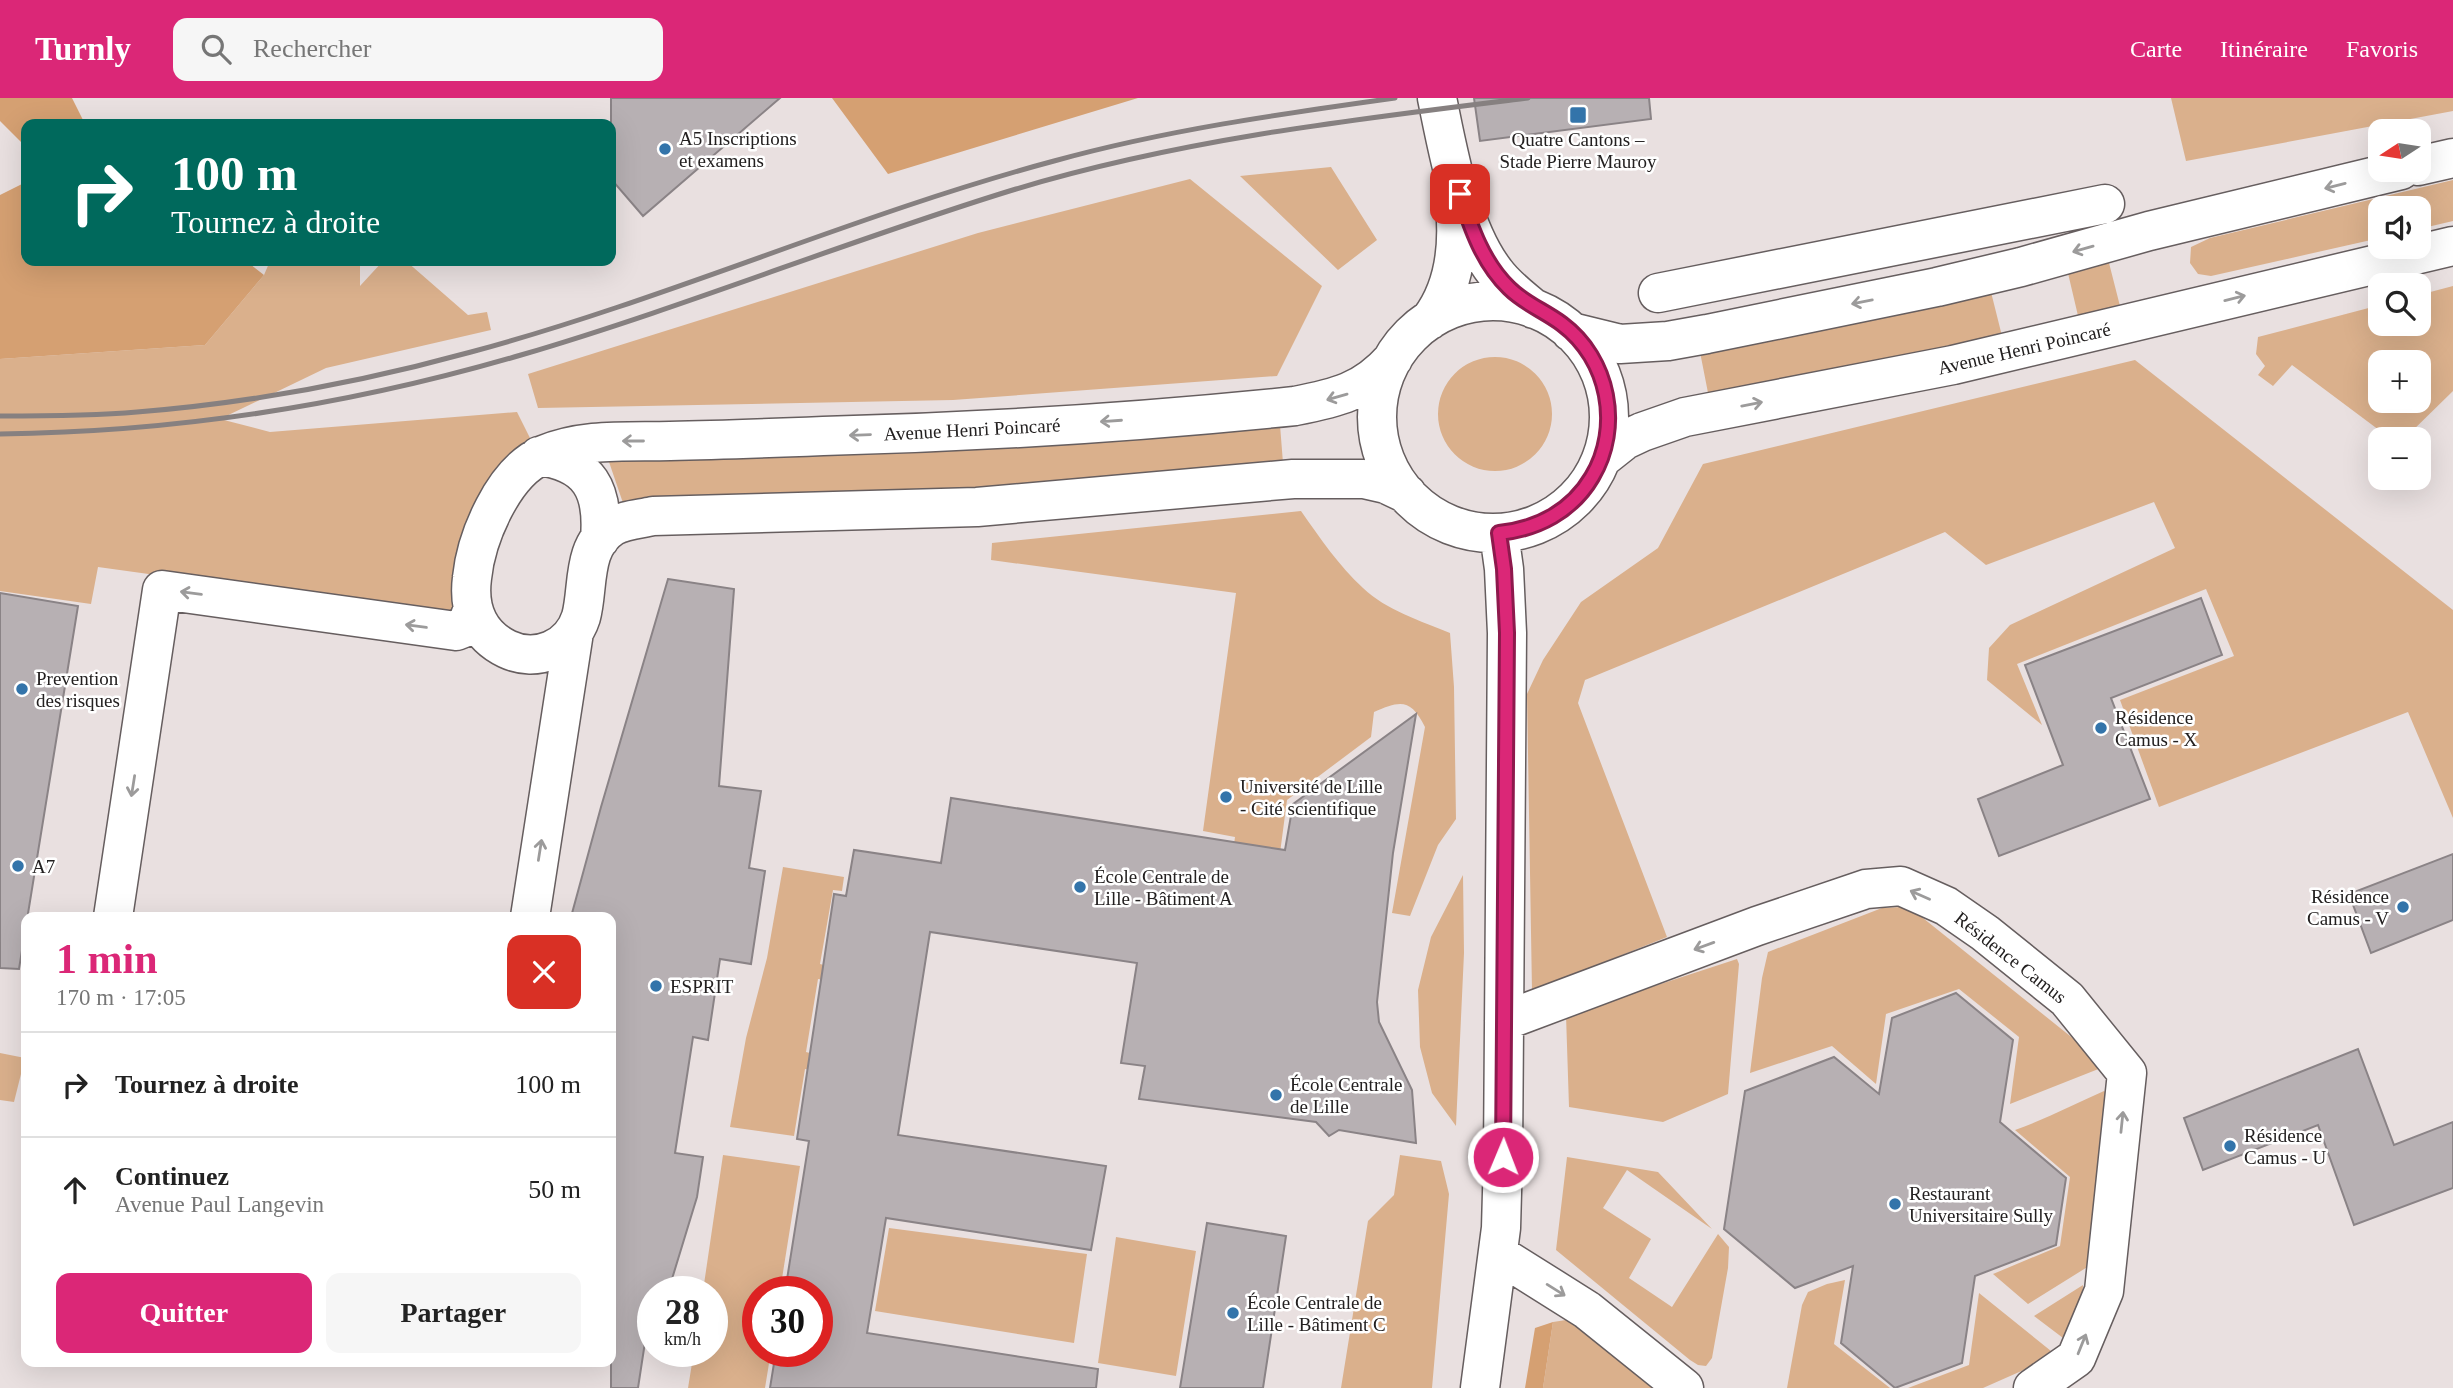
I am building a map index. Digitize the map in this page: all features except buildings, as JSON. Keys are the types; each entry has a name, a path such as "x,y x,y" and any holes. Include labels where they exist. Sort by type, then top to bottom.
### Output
{"street":[{"path":"531,912 574,632 581,616 590,559 600,539 612,527 653,516 977,507 1293,479 1364,479 1386,484 1406,494 1426,511 1448,524 1474,531 1499,533 1526,528 1562,511 1589,482 1601,459 1608,432 1606,391 1589,353 1571,332 1561,323 1536,310 1493,271 1468,219 1452,169 1437,98"},
{"path":"2431,163 2453,158"},
{"path":"1406,494 1386,460 1378,422 1383,383 1393,359 1410,337 1430,320 1442,305 1453,272 1456,222 1452,169"},
{"path":"1571,332 1620,344 1668,341 1694,336 1949,284 2033,264 2149,231 2368,178"},
{"path":"1658,293 2105,204"},
{"name":"Avenue Henri Poincaré","path":"1601,459 1625,440 1685,417 1953,365 2453,246"},
{"path":"1430,320 1455,308 1482,302 1510,303 1536,310"},
{"name":"Avenue Henri Poincaré","path":"472,611 472,576 490,517 505,489 540,456 573,444 984,430 1295,405 1346,395 1373,379 1393,359"},
{"path":"540,456 565,461 579,468 590,481 601,522 600,539"},
{"path":"1480,1388 1501,1227 1503,1157 1507,633 1504,569 1499,533"},
{"path":"114,912 162,590 456,631 466,627 472,611"},
{"path":"472,611 490,638 506,649 527,656 547,653 574,632"},
{"name":"Résidence Camus","path":"1504,1021 1757,926 1866,889 1901,886 1946,906 1985,933 2067,999 2127,1073 2104,1291 2076,1358 2032,1388"},
{"path":"1498,1254 1587,1310 1684,1388"}],"shaded area":[{"path":"0,98 72,98 82,119 21,119 21,142 0,121"},
{"path":"832,98 1138,98 888,174"},
{"path":"2171,98 2453,98 2453,111 2410,119 2368,119 2368,127 2186,161"},
{"path":"1331,167 1377,240 1338,270 1240,176"},
{"path":"1190,179 1322,286 1277,376 953,400 538,408 528,374 978,233"},
{"path":"2453,180 2453,221 2431,226 2431,196 2386,196"},
{"path":"21,184 21,266 252,266 264,275 205,345 0,359 0,195"},
{"path":"2368,200 2368,241 2211,276 2198,274 2190,263 2191,247 2210,238"},
{"path":"2108,259 2121,310 2079,320 2067,269"},
{"path":"268,266 360,266 360,286 378,266 412,266 468,315 487,312 491,330 326,368 220,419 270,432 517,412 539,456 521,472 466,627 98,567 91,604 0,591 0,359 205,345 264,275"},
{"path":"2453,286 2453,391 2431,413 2431,350 2368,350 2368,413 2431,413 2416,427 2375,427 2292,365 2273,386 2258,375 2265,366 2256,354 2258,337 2368,308 2368,336 2431,336 2431,292"},
{"path":"1991,292 2003,340 1709,398 1700,352"},
{"path":"1495,357 1517,361 1536,373 1548,392 1552,414 1548,436 1536,455 1517,467 1495,471 1473,467 1454,455 1442,436 1438,414 1442,392 1454,373 1473,361"},
{"path":"2135,360 2453,610 2453,818 2408,712 2159,807 2120,700 2234,656 2206,589 2017,664 2042,725 1987,680 1989,648 2010,625 2175,548 2154,502 1986,565 1945,532 1585,680 1578,703 1667,937 1532,991 1527,694 1543,660 1581,602 1658,548 1703,464"},
{"path":"1280,425 1283,463 935,492 623,503 608,459"},
{"path":"1301,511 1338,561 1372,596 1404,614 1450,633 1454,687 1456,819 1438,845 1410,916 1392,913 1425,727 1415,711 1404,704 1391,705 1374,712 1371,737 1287,800 1268,944 1215,982 1235,837 1203,831 1236,593 991,560 992,543"},
{"path":"783,867 844,877 842,891 833,890 820,964 832,967 830,981 818,979 806,1052 818,1055 815,1071 805,1069 794,1136 730,1127 746,1038 767,958"},
{"path":"1463,875 1464,953 1456,1126 1432,1093 1420,1047 1418,990 1431,937"},
{"path":"1901,907 1918,914 2100,1060 2101,1068 2010,1104 2019,1037 1959,989 1886,1014 1876,1084 1832,1046 1750,1073 1762,978 1768,952 1882,908"},
{"path":"1737,959 1739,964 1728,1094 1663,1122 1569,1107 1566,1015"},
{"path":"0,1053 21,1057 21,1074 14,1102 0,1100"},
{"path":"2104,1091 2114,1100 2089,1266 2028,1304 1993,1274 2060,1246 2070,1177 2015,1130"},
{"path":"723,1155 800,1166 782,1276 742,1276 742,1367 768,1367 765,1388 688,1388 691,1367 728,1367 728,1276 705,1276"},
{"path":"1400,1155 1441,1161 1449,1194 1432,1388 1341,1388 1368,1221 1394,1195"},
{"path":"1567,1157 1658,1172 1712,1229 1627,1170 1603,1208 1651,1239 1629,1278 1672,1307 1718,1234 1729,1247 1728,1268 1712,1358 1706,1366 1690,1360 1556,1250"},
{"path":"889,1228 1087,1254 1074,1343 875,1311"},
{"path":"1116,1237 1196,1251 1176,1376 1098,1363"},
{"path":"1845,1280 1834,1344 1890,1388 1787,1388 1802,1305 1808,1292"},
{"path":"2083,1285 2082,1306 2067,1341 2034,1316"},
{"path":"1979,1293 2051,1351 2026,1369 1983,1388 1908,1388 1969,1365"},
{"path":"1566,1320 1582,1326 1657,1388 1543,1388 1553,1322"},
{"path":"1553,1322 1543,1388 1525,1388 1535,1328"}],"railway":[{"path":"0,416 103,414 179,408 263,397 389,373 544,331 907,206 1054,161 1181,132 1395,98"},
{"path":"0,434 132,428 198,421 393,388 457,373 583,336 954,209 1079,172 1270,133 1528,98"}],"place":[{"name":"Quatre Cantons – Stade Pierre Mauroy","path":"1578,115"},
{"name":"A5 Inscriptions et examens","path":"665,149"},
{"name":"Prevention des risques","path":"22,689"},
{"name":"Résidence Camus - X","path":"2101,728"},
{"name":"Université de Lille ‐ Cité scientifique","path":"1226,797"},
{"name":"A7","path":"18,866"},
{"name":"École Centrale de Lille - Bâtiment A","path":"1080,887"},
{"name":"Résidence Camus - V","path":"2403,907"},
{"name":"ESPRIT","path":"656,986"},
{"name":"École Centrale de Lille","path":"1276,1095"},
{"name":"Résidence Camus - U","path":"2230,1146"},
{"name":"Restaurant Universitaire Sully","path":"1895,1204"},
{"name":"École Centrale de Lille - Bâtiment C","path":"1233,1313"}],"route":[{"path":"1460,194 1480,248 1493,271 1536,310 1561,323 1589,353 1602,377 1609,418 1601,459 1581,493 1562,511 1538,524 1499,533 1504,569 1507,633 1503,1157"}]}
